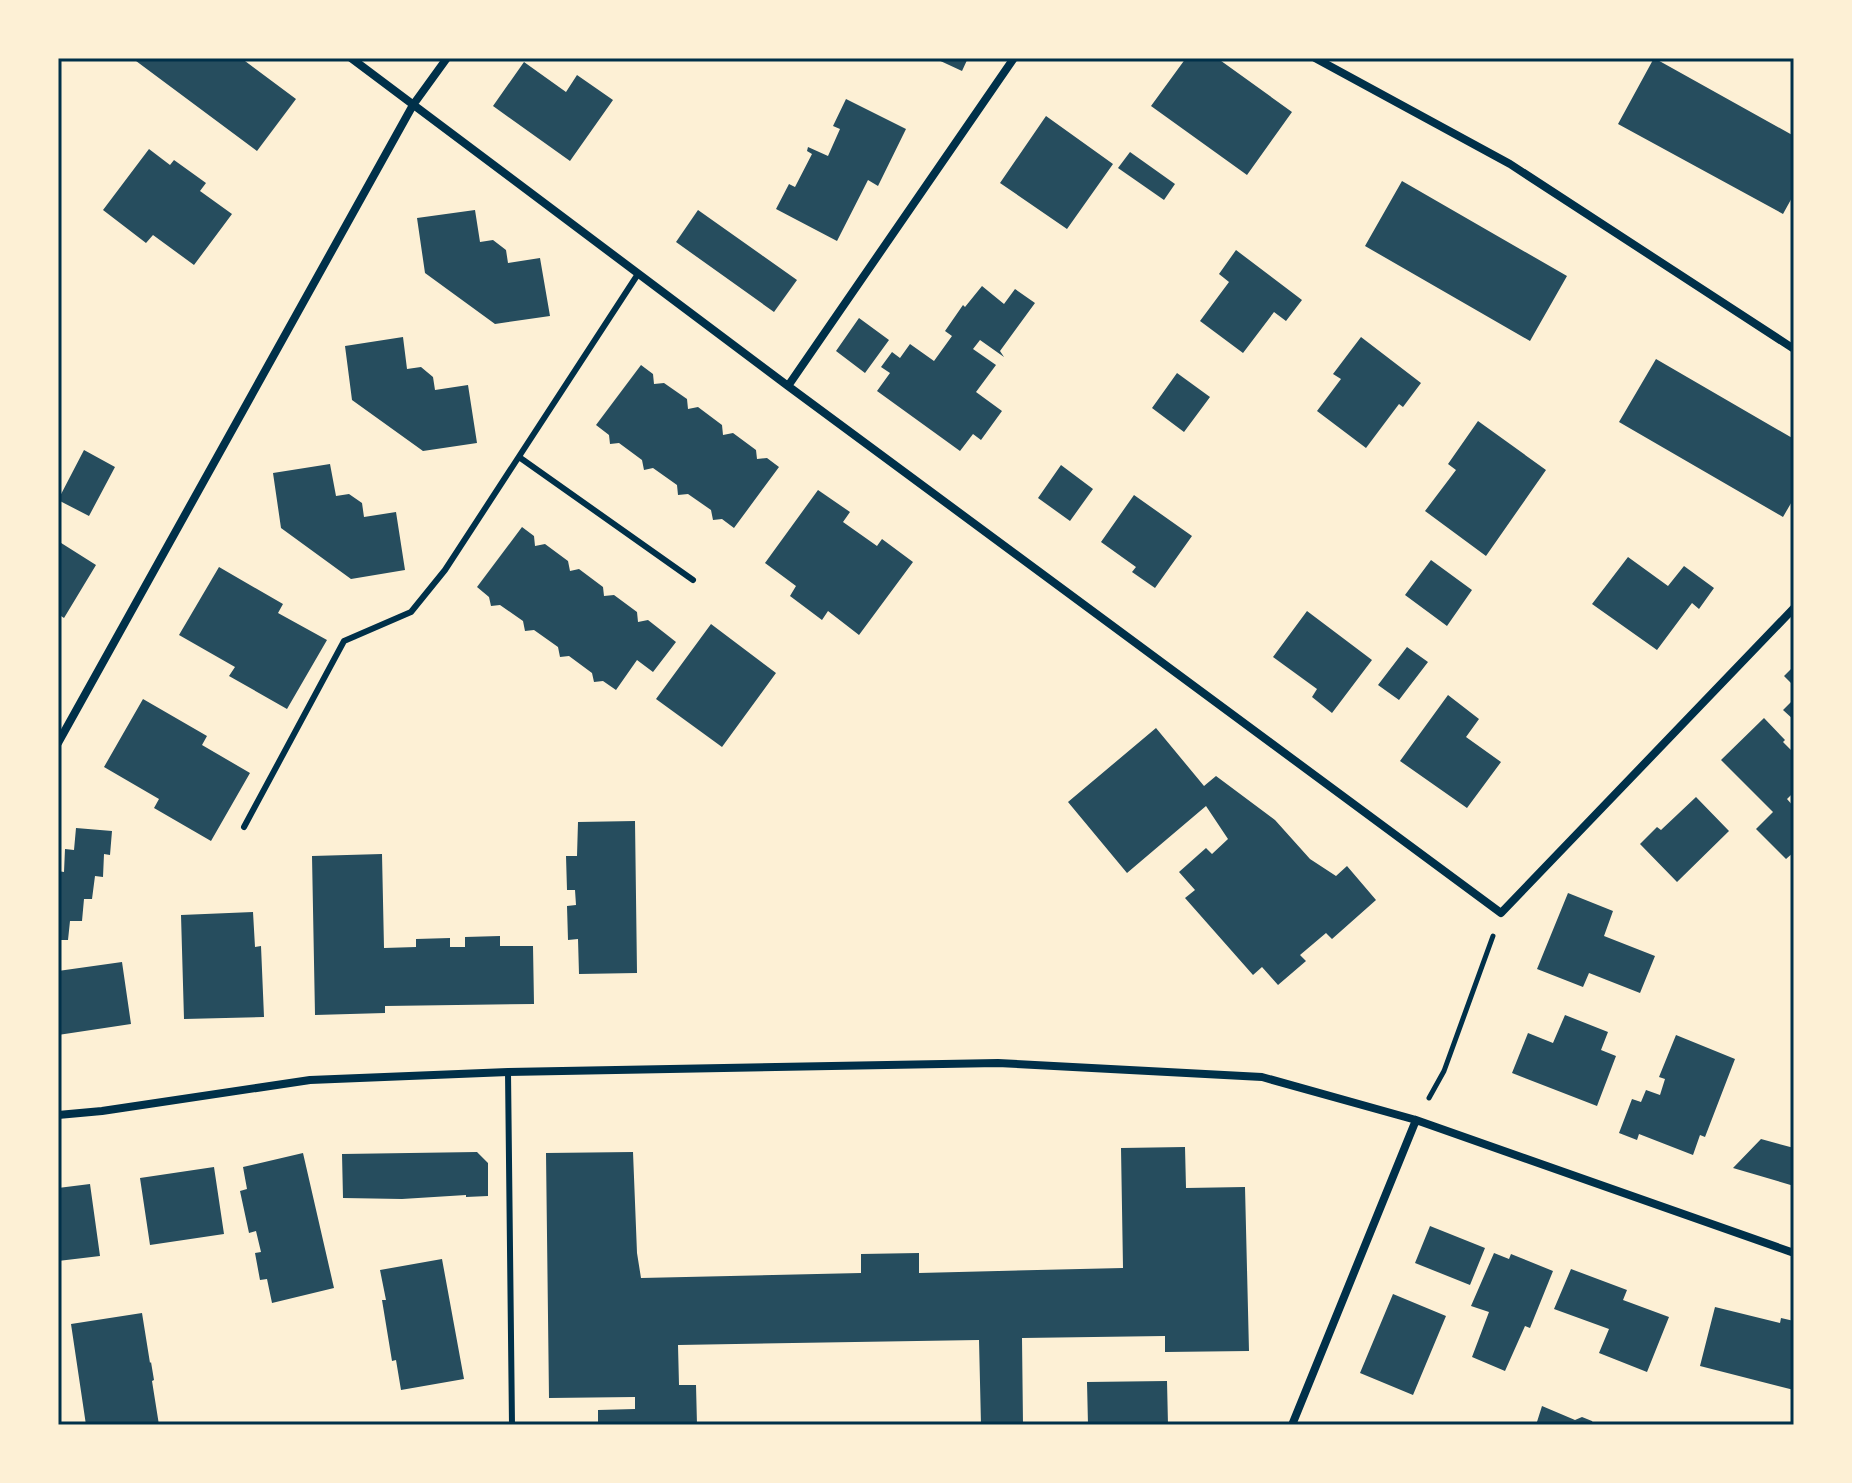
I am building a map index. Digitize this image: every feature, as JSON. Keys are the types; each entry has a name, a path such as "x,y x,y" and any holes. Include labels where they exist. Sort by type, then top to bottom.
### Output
{"street":[{"path":"351,58 788,386 1501,913 1794,608"},
{"path":"58,743 413,105 447,58"},
{"path":"788,386 1014,58"},
{"path":"1315,58 1510,164 1794,349"},
{"path":"58,1115 310,1080 508,1072 998,1063 1262,1077 1416,1120 1794,1253"},
{"path":"1292,1425 1416,1120"}],"lane":[{"path":"244,827 344,641 411,612 445,570 638,274"},
{"path":"519,457 693,580"},
{"path":"508,1072 512,1425"}],"path":[{"path":"1416,1120 1444,1071 1501,913"}],"building":[{"path":"132,58 241,58 296,99 257,151"},
{"path":"934,58 968,58 962,71"},
{"path":"1186,58 1217,58 1292,112 1247,175 1151,106"},
{"path":"1654,58 1794,136 1794,194 1783,214 1618,124"},
{"path":"524,62 566,92 577,75 613,100 570,161 493,106"},
{"path":"846,99 906,129 878,186 868,180 837,241 776,209 789,184 795,187 812,154 807,151 808,147 828,156 840,129 833,126"},
{"path":"1046,116 1113,164 1067,229 1000,183"},
{"path":"149,149 170,165 174,160 206,183 200,191 232,214 194,265 153,235 146,243 103,210"},
{"path":"1130,152 1175,184 1164,200 1118,168"},
{"path":"1402,181 1567,276 1530,341 1365,246"},
{"path":"475,210 480,242 493,240 506,250 508,263 540,258 550,316 495,324 425,273 417,218"},
{"path":"698,210 797,280 774,312 676,242"},
{"path":"1236,250 1302,300 1286,321 1274,312 1243,353 1200,321 1229,282 1219,274"},
{"path":"982,286 1004,304 1015,289 1035,303 1000,351 1004,357 980,340 973,349 996,365 976,392 1002,411 981,440 973,434 960,451 877,391 890,373 881,367 892,352 900,358 910,344 934,361 952,336 945,331 963,305 965,307"},
{"path":"859,318 889,340 865,373 836,351"},
{"path":"403,337 407,369 421,367 433,377 435,390 468,385 477,443 423,451 352,400 345,346"},
{"path":"1361,337 1421,383 1403,407 1399,404 1366,448 1317,411 1341,379 1333,374"},
{"path":"1656,359 1794,439 1794,498 1783,517 1619,422"},
{"path":"641,365 653,374 654,384 664,383 687,399 688,409 698,407 722,425 723,435 733,433 756,450 757,459 767,458 779,467 734,528 722,519 713,520 711,510 688,494 678,495 677,485 653,468 644,470 642,460 619,443 610,444 609,435 596,425"},
{"path":"1177,373 1210,397 1184,432 1152,408"},
{"path":"1478,421 1546,470 1486,556 1425,511 1456,470 1448,464"},
{"path":"84,450 115,467 89,516 58,500"},
{"path":"330,464 336,496 349,494 362,503 364,517 396,512 405,570 351,579 281,528 273,473"},
{"path":"1061,465 1093,489 1070,521 1038,498"},
{"path":"818,490 850,512 843,522 877,546 882,539 913,562 859,635 828,611 822,620 790,596 796,586 765,563"},
{"path":"1134,495 1192,536 1155,588 1132,572 1136,567 1101,542"},
{"path":"522,527 534,536 535,546 545,544 568,561 570,571 579,569 603,587 604,596 614,595 637,612 638,622 648,620 676,642 653,672 637,660 616,690 603,681 594,682 592,673 569,656 560,657 558,647 534,630 525,631 523,621 500,605 491,606 489,597 477,587"},
{"path":"58,541 96,565 64,618 58,614"},
{"path":"1628,557 1668,586 1684,566 1714,588 1699,609 1692,603 1657,650 1592,604"},
{"path":"1431,560 1472,590 1447,626 1405,595"},
{"path":"219,567 283,604 278,613 327,640 287,709 229,676 235,667 179,635"},
{"path":"1307,611 1372,660 1332,713 1312,697 1317,689 1273,657"},
{"path":"711,624 776,673 722,747 656,699"},
{"path":"1407,647 1428,662 1399,700 1378,685"},
{"path":"1794,666 1794,686 1784,676"},
{"path":"1448,695 1479,719 1466,737 1501,762 1467,808 1400,761"},
{"path":"143,699 207,736 202,745 250,773 211,841 154,808 159,799 104,767"},
{"path":"1794,699 1794,720 1783,710"},
{"path":"1764,718 1785,740 1783,742 1792,751 1794,749 1794,792 1787,799 1794,807 1794,852 1786,859 1756,829 1773,812 1721,760"},
{"path":"1156,728 1204,786 1216,776 1275,820 1310,859 1336,876 1347,866 1376,900 1332,939 1326,933 1300,955 1306,961 1278,985 1262,967 1253,975 1185,898 1195,890 1179,872 1206,848 1212,854 1228,839 1206,806 1127,873 1068,802"},
{"path":"1696,797 1729,831 1677,882 1640,844 1657,827 1661,830"},
{"path":"635,821 637,973 579,974 578,939 568,940 567,906 576,905 575,890 567,890 566,856 577,856 578,822"},
{"path":"76,828 112,831 110,855 104,854 103,877 95,876 92,899 84,899 82,921 70,921 68,940 58,940 58,871 64,872 65,849 74,850"},
{"path":"382,854 384,948 416,947 416,939 450,938 450,947 465,947 465,937 500,936 500,946 533,946 534,1004 385,1006 385,1013 315,1015 312,856"},
{"path":"1568,893 1613,911 1604,936 1655,956 1640,993 1589,973 1583,987 1537,969"},
{"path":"253,912 255,947 261,946 264,1017 184,1019 181,915"},
{"path":"122,962 131,1024 58,1035 58,971"},
{"path":"1565,1015 1608,1032 1601,1050 1616,1056 1597,1106 1512,1073 1528,1033 1553,1043"},
{"path":"1676,1035 1735,1059 1705,1137 1700,1135 1693,1155 1639,1134 1637,1140 1619,1133 1632,1099 1641,1102 1646,1090 1660,1095 1665,1079 1659,1077"},
{"path":"1761,1139 1794,1148 1794,1186 1733,1168"},
{"path":"1185,1147 1186,1188 1245,1187 1249,1351 1165,1352 1165,1336 1022,1338 1023,1425 981,1425 979,1340 678,1345 679,1385 696,1385 697,1425 598,1425 598,1410 635,1409 635,1397 549,1398 546,1153 633,1152 637,1253 641,1278 861,1273 861,1254 919,1253 919,1273 1123,1268 1121,1148"},
{"path":"477,1152 488,1163 488,1196 343,1198 342,1154"},
{"path":"303,1153 334,1288 272,1303 267,1279 260,1280 255,1253 261,1252 256,1231 249,1233 240,1191 247,1189 243,1167"},
{"path":"214,1167 224,1234 150,1245 140,1178"},
{"path":"90,1184 100,1256 58,1261 58,1188"},
{"path":"1430,1226 1485,1248 1470,1285 1415,1263"},
{"path":"1494,1253 1509,1259 1511,1254 1553,1271 1530,1328 1525,1326 1505,1371 1472,1357 1489,1312 1471,1306"},
{"path":"442,1259 464,1379 401,1390 396,1360 392,1361 380,1270"},
{"path":"1571,1269 1627,1290 1623,1300 1669,1317 1647,1372 1599,1353 1609,1329 1554,1309"},
{"path":"1393,1294 1446,1316 1413,1395 1360,1373"},
{"path":"1715,1307 1780,1323 1781,1318 1794,1321 1794,1390 1700,1366"},
{"path":"142,1313 159,1425 86,1425 71,1324"},
{"path":"1167,1381 1168,1425 1088,1425 1087,1382"},
{"path":"1542,1406 1575,1420 1582,1417 1594,1425 1536,1425"}]}
